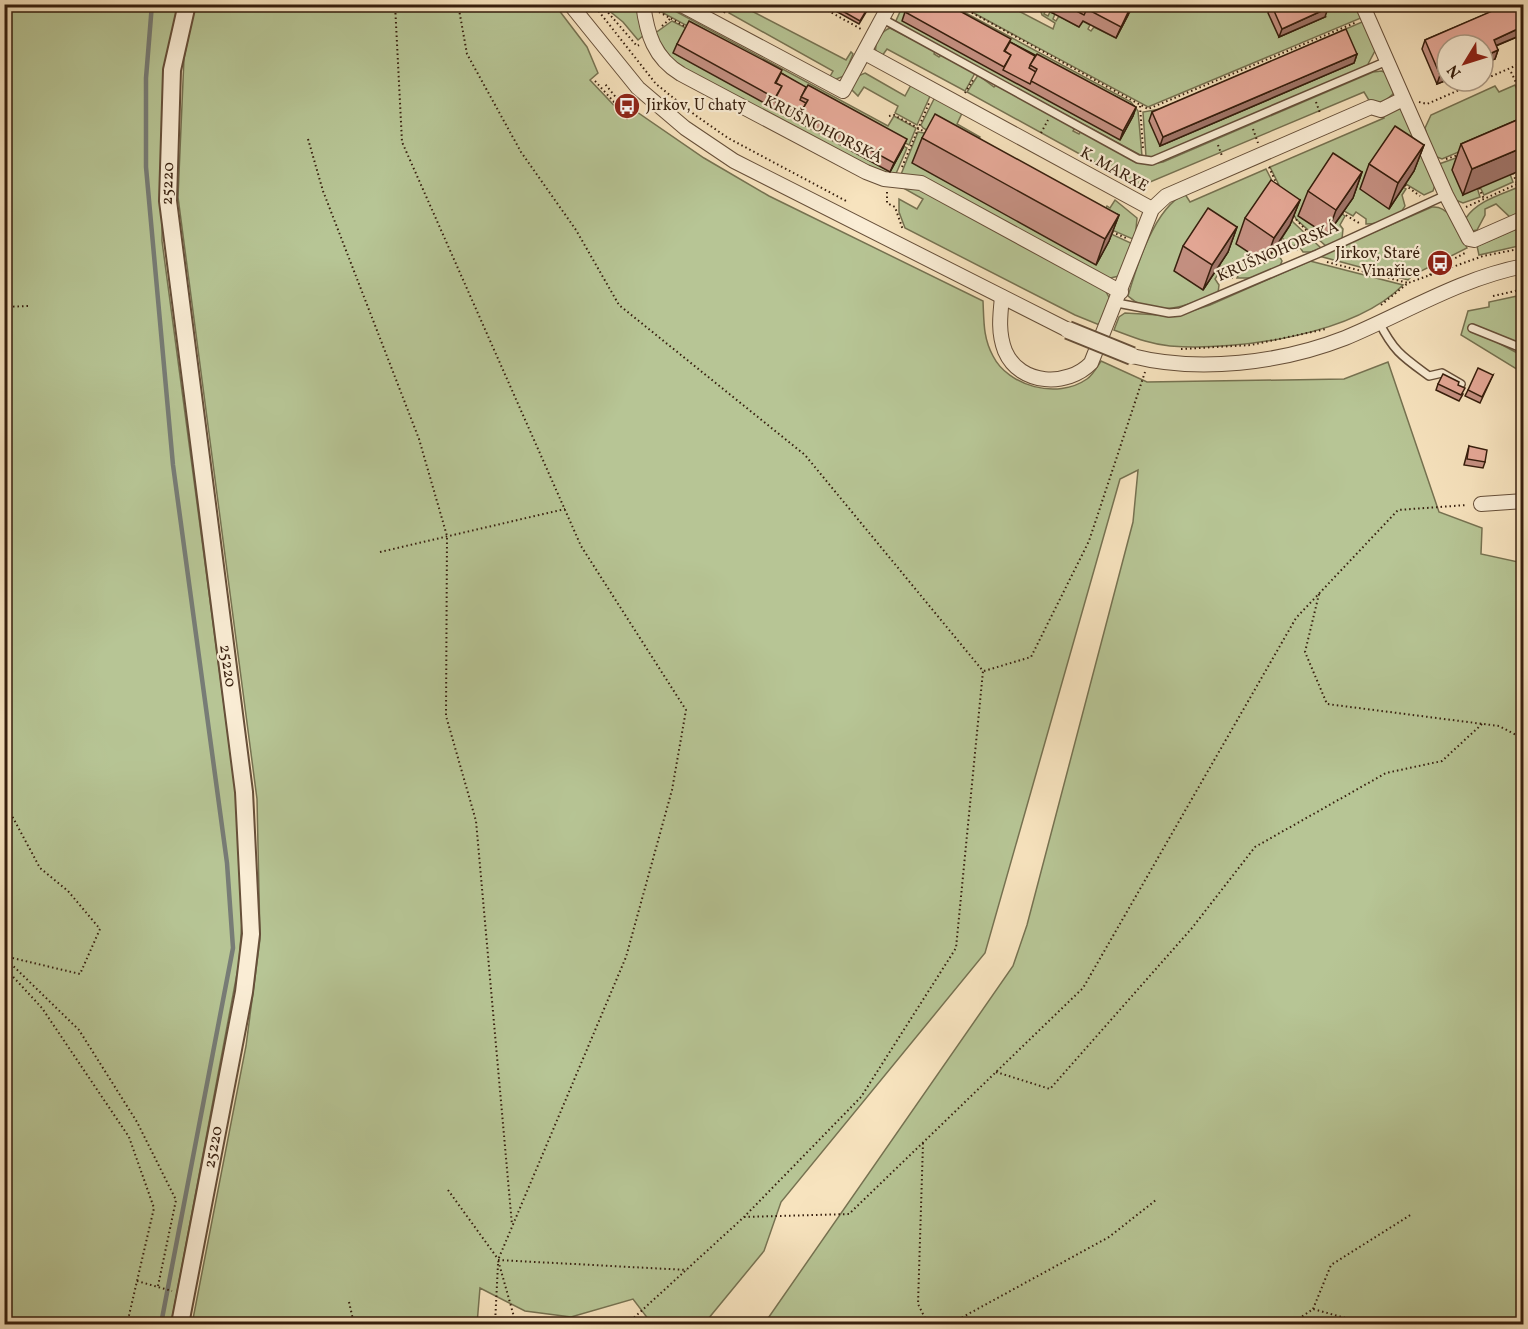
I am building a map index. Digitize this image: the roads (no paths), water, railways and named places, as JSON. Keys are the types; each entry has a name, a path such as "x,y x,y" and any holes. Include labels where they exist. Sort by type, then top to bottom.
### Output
{"street":[{"name":"25220","path":"180,1324 244,992 251,934 244,792 168,201 172,70 187,4"},
{"path":"570,4 638,88 685,128 724,154 789,191 1068,330 1140,358 1178,363 1252,360 1300,352 1344,338 1376,316 1489,275 1524,266"},
{"path":"681,4 843,91 890,4"},
{"name":"KRUŠNOHORSKÁ","path":"648,7 646,28 654,47 672,68 866,172 892,180 921,183 1119,298"},
{"path":"1365,11 1387,61 1409,99 1432,164 1469,239 1474,240 1524,218"},
{"name":"K. MARXE","path":"865,53 1152,209 1178,189 1371,107 1380,110 1409,99"},
{"path":"1002,297 1000,332 1006,354 1018,367 1034,378 1054,380 1075,375 1091,363 1119,298 1152,209"},
{"path":"1481,504 1524,501"}],"lane":[{"path":"883,19 1053,112 1144,160 1152,161 1165,158 1387,61"},
{"name":"KRUŠNOHORSKÁ","path":"1119,298 1169,313 1180,312 1326,250 1446,195"},
{"path":"1376,316 1391,347 1401,356 1429,376 1442,374 1461,384"},
{"path":"1472,328 1524,349"}],"waterway":[{"path":"152,4 146,78 146,167 173,465 227,863 233,948 161,1324"}],"place":[{"name":"Jirkov, U chaty","path":"627,106"},
{"name":"Jirkov, Staré Vinařice","path":"1440,263"}]}
